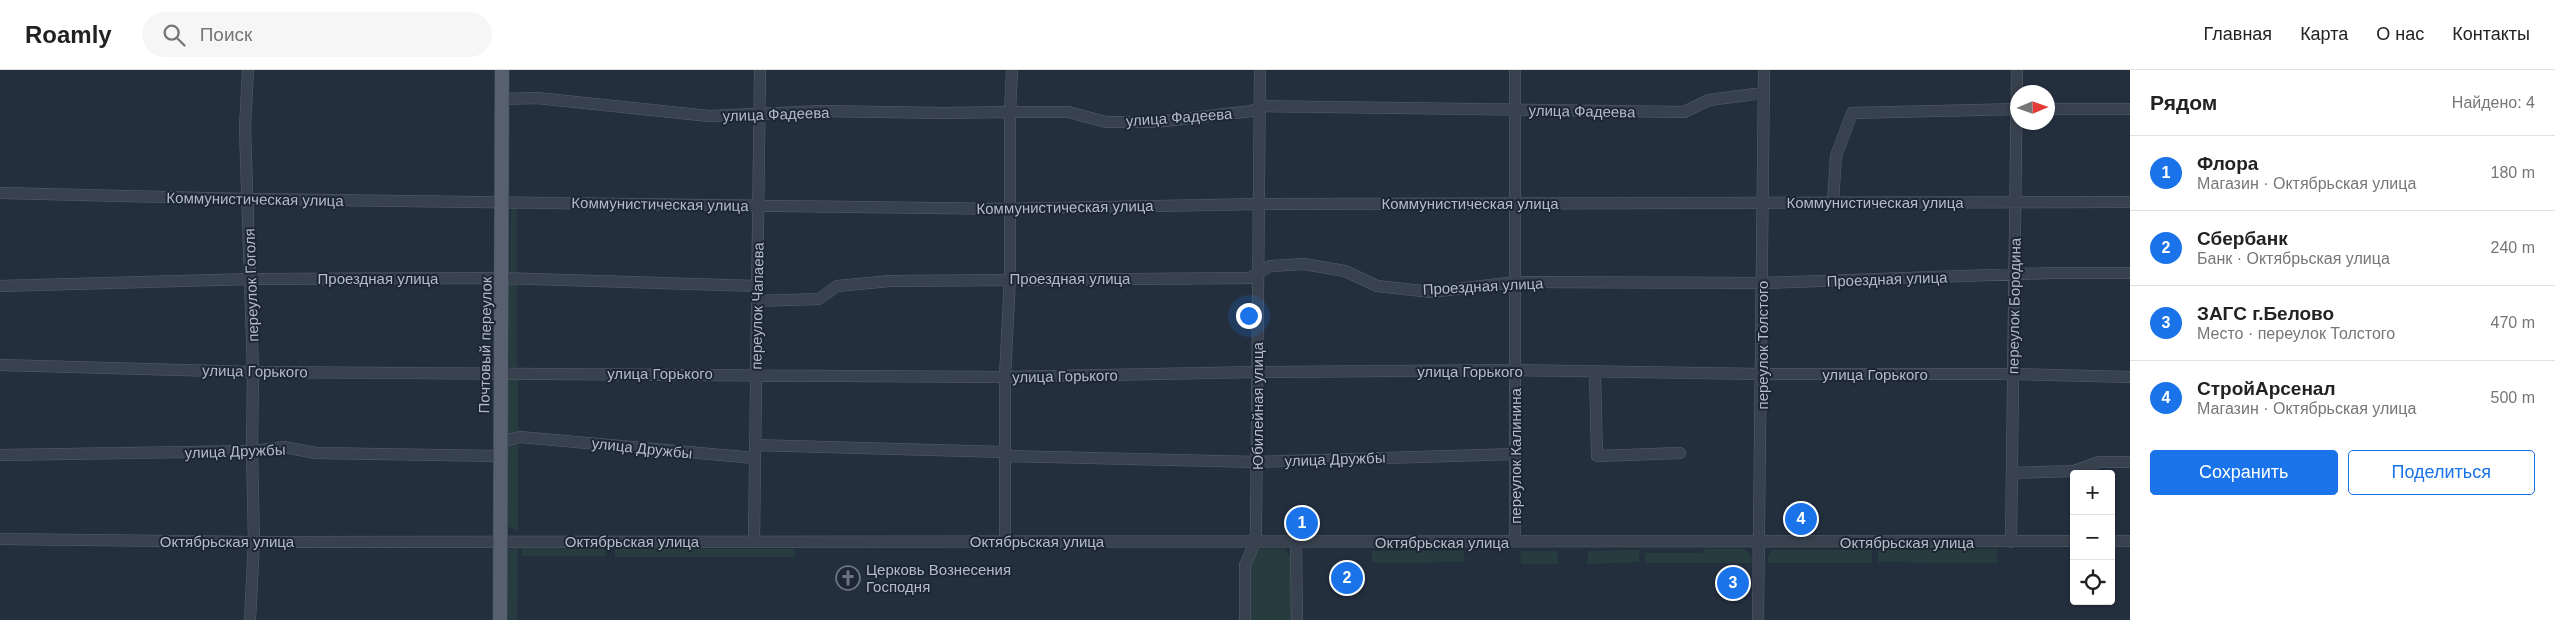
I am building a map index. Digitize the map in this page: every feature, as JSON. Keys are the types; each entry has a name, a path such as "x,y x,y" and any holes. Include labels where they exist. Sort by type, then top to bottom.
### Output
{"main road":[{"name":"Почтовый переулок","path":"500,620 502,70"}],"street":[{"name":"переулок Гоголя","path":"248,70 245,128 254,372 252,451 254,542 250,620"},
{"name":"переулок Чапаева","path":"754,541 755,458 757,445 760,70"},
{"path":"1005,540 1005,377 1010,278 1009,209 1012,70"},
{"name":"Юбилейная улица","path":"1245,620 1245,565 1255,543 1260,272 1260,70"},
{"name":"переулок Калинина","path":"1515,70 1515,541"},
{"name":"переулок Толстого","path":"1758,620 1764,70"},
{"name":"переулок Бородина","path":"2017,70 2017,85"},
{"name":"улица Фадеева","path":"502,99 537,98 709,116 821,111 943,114 1068,112 1106,122 1156,122 1252,111 1260,106 1684,112 1709,100 1763,93"},
{"path":"1833,202 1836,156 1852,113 2010,109"},
{"path":"2055,109 2130,109"},
{"name":"переулок Бородина","path":"2012,542 2017,130"},
{"name":"Коммунистическая улица","path":"0,193 247,199 1009,209 1259,204 2130,202"},
{"name":"Проездная улица","path":"758,300 819,299 837,286 890,280 1250,278 1270,266 1304,264 1345,271 1377,286 1432,292 1516,282 1762,283 2130,273"},
{"name":"Проездная улица","path":"0,286 252,279 502,278 757,286"},
{"name":"улица Горького","path":"0,365 254,372 1005,377 1257,372 1515,370 1762,374 2014,374 2130,378"},
{"path":"1595,372 1597,456 1680,452"},
{"name":"улица Дружбы","path":"0,455 252,451 284,448 316,453 500,449 520,436 755,458"},
{"name":"улица Дружбы","path":"757,445 1257,462 1515,454"},
{"path":"2012,473 2074,471 2099,462 2130,462"},
{"name":"Октябрьская улица","path":"0,539 254,542 1005,540 1255,543 2070,541"},
{"path":"2115,541 2130,541"},
{"path":"1296,543 1298,620"}],"green space":[{"path":"517,205 517,275 510,275 511,209"},
{"path":"517,281 517,366 513,368 509,364 508,283"},
{"path":"518,376 518,531 510,528 507,524 507,381 510,377"},
{"path":"518,548 517,620 507,620 507,552 509,549"},
{"path":"522,548 605,549 605,556 522,556"},
{"path":"615,549 795,549 795,557 615,557"},
{"path":"1262,549 1284,549 1293,560 1293,620 1250,620 1251,562 1255,554"},
{"path":"1706,549 1744,549 1751,555 1751,563 1645,563 1645,553 1701,553"},
{"path":"1997,549 1997,563 1878,562 1878,550"},
{"path":"1639,550 1639,562 1587,564 1588,551"},
{"path":"1772,550 1872,550 1872,563 1768,563 1768,556"},
{"path":"1372,551 1464,551 1464,562 1372,563"},
{"path":"1520,551 1557,551 1558,564 1521,564"}],"place":[{"name":"СтройАрсенал","path":"1801,519"},
{"name":"Флора","path":"1302,523"},
{"name":"Церковь Вознесения Господня","path":"848,578"},
{"name":"Сбербанк","path":"1347,578"},
{"name":"ЗАГС г.Белово","path":"1733,583"}]}
